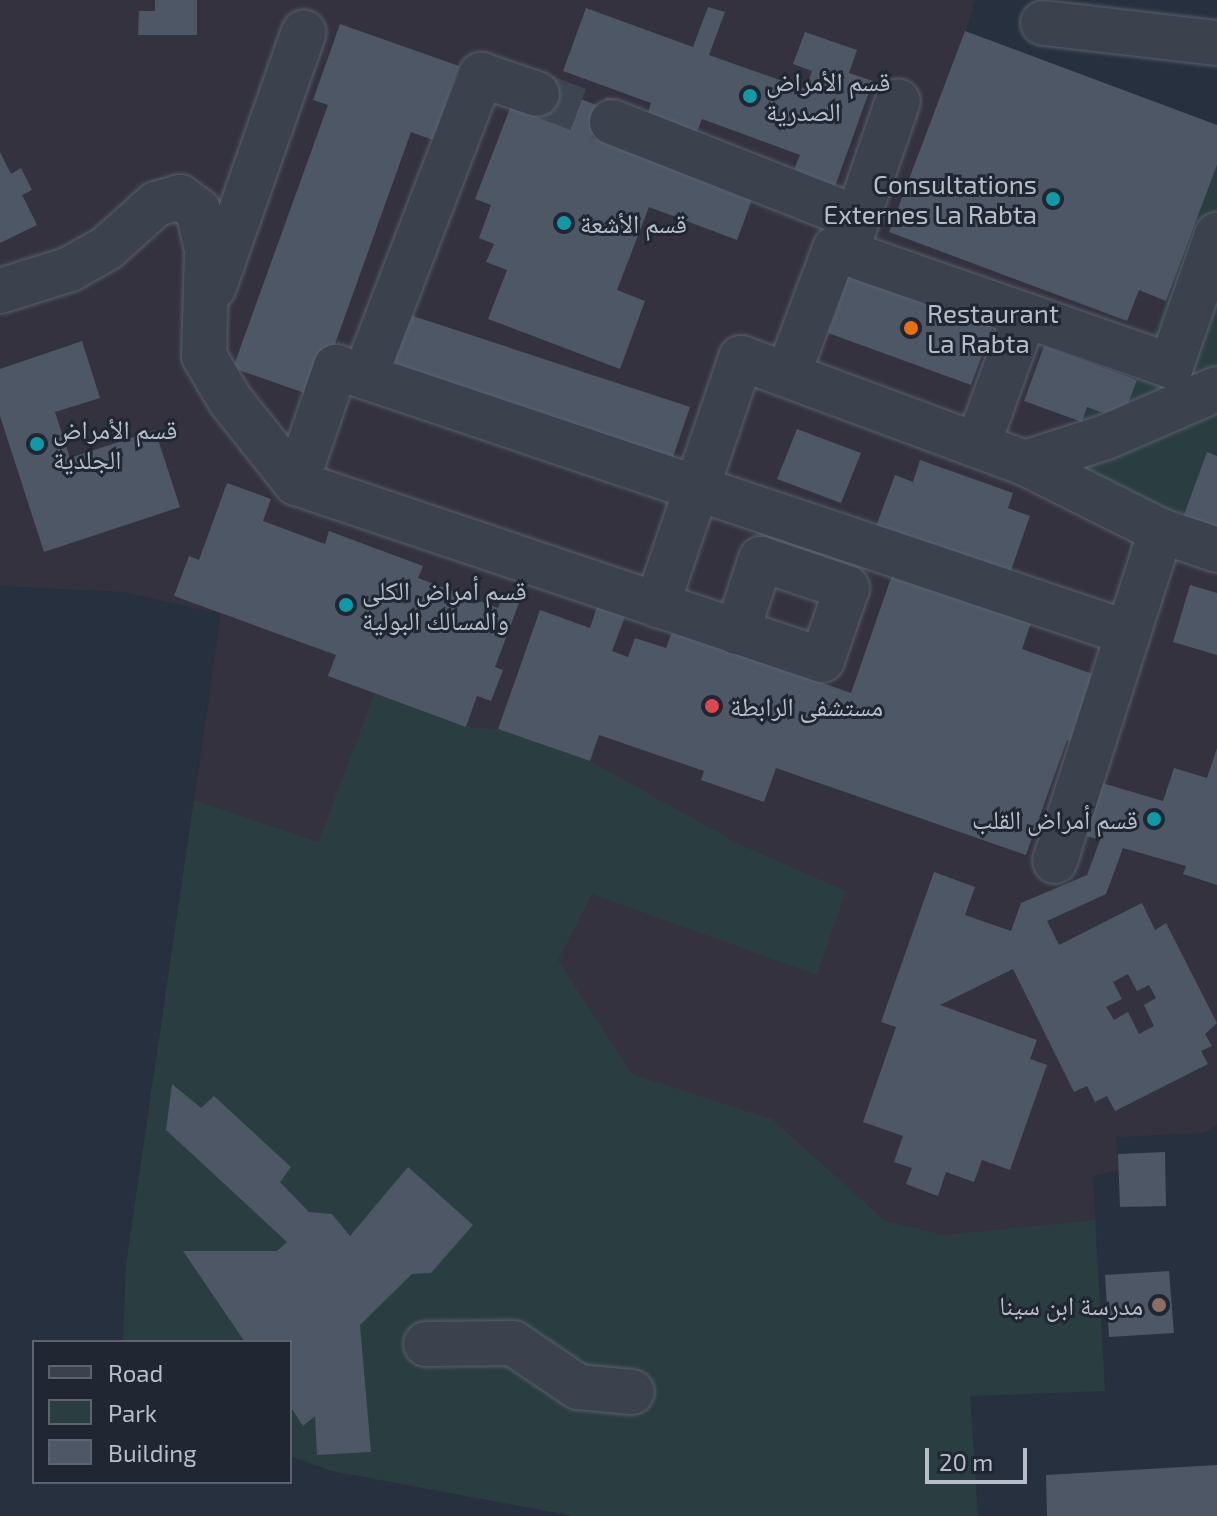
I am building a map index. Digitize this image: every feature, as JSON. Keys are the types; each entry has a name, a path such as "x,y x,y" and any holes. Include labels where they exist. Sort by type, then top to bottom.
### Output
{"lane":[{"path":"1043,23 1217,43"},
{"path":"210,301 304,32"},
{"path":"365,376 481,75 537,94"},
{"path":"788,374 835,249 851,235 898,101"},
{"path":"612,122 1025,315 1195,383"},
{"path":"0,291 70,269 107,248 156,204 180,197 198,210 207,250 210,301 204,356 230,400 296,483 737,632"},
{"path":"1195,383 1217,235"},
{"path":"978,444 1025,315"},
{"path":"657,605 741,358 978,444 1025,463 1161,531 1217,550"},
{"path":"296,483 336,367 1128,633"},
{"path":"1025,463 1106,437 1195,383"},
{"path":"230,400 313,432"},
{"path":"1055,861 1161,531"},
{"path":"426,1344 513,1343 578,1387 632,1392"}],"shaded area":[{"name":"مستشفى الرابطة","path":"0,0 975,0 966,31 1217,125 1217,1125 1204,1133 1116,1137 1119,1170 1093,1176 1105,1391 970,1396 978,1516 573,1516 332,1471 292,1457 292,1340 123,1340 126,1265 221,614 124,592 0,586"}],"green space":[{"path":"1217,165 1217,456 1207,453 1182,520 1062,473 1087,407 1122,419"},
{"path":"375,693 466,727 498,729 590,761 741,845 846,891 817,975 592,894 558,960 632,1074 772,1119 885,1221 944,1235 1095,1220 1105,1391 970,1396 978,1516 573,1516 332,1471 292,1457 292,1340 123,1340 126,1265 194,800 318,842"}],"building":[{"path":"155,0 197,0 197,35 138,35 139,11 155,11"},
{"name":"قسم الأمراض الصدرية","path":"708,7 725,12 709,55 805,89 812,71 793,64 805,32 857,50 849,73 873,81 833,192 791,177 800,155 702,119 696,134 647,116 651,103 563,71 586,8 693,47"},
{"path":"340,24 459,66 433,140 411,132 316,397 233,368 328,105 313,100"},
{"name":"Consultations Externes La Rabta","path":"965,31 1217,125 1217,165 1166,301 1139,290 1127,321 889,232"},
{"name":"قسم الأشعة","path":"541,84 615,112 753,197 737,240 649,207 617,290 645,301 620,369 488,319 507,270 486,262 494,244 479,238 491,205 475,199 512,103"},
{"path":"0,152 11,174 21,168 32,190 22,195 37,225 0,243"},
{"name":"Restaurant La Rabta","path":"850,271 994,323 971,385 828,333"},
{"path":"410,315 690,407 670,466 390,374"},
{"name":"قسم الأمراض الجلدية","path":"82,341 100,398 55,412 70,458 155,430 180,507 44,552 0,416 0,369"},
{"path":"1044,346 1137,380 1122,420 1087,407 1082,422 1024,401"},
{"path":"797,429 861,453 841,503 777,479"},
{"path":"1207,452 1217,456 1217,532 1182,520"},
{"path":"920,460 1013,493 1008,508 1030,516 1009,576 875,529 895,475 913,482"},
{"name":"قسم أمراض الكلى والمسالك البولية","path":"227,483 271,499 263,521 325,544 329,531 423,566 418,578 498,608 502,597 519,603 495,667 503,670 491,701 477,696 466,727 328,676 336,655 174,596 189,556 199,560"},
{"name":"مستشفى الرابطة","path":"892,575 1031,623 1022,649 1104,678 1081,744 1067,740 1026,855 776,768 764,802 701,780 704,771 599,735 590,761 498,729 540,610 590,628 598,604 626,614 612,651 628,657 635,638 666,648 676,621 690,637 851,693"},
{"path":"1190,585 1217,593 1217,655 1173,642"},
{"path":"1217,748 1217,885 1183,874 1186,866 1123,848 1106,894 1047,921 1059,945 1142,903 1155,930 1166,923 1217,1023 1205,1034 1212,1046 1201,1051 1208,1064 1115,1111 1107,1096 1095,1102 1087,1086 1074,1092 1013,969 940,1005 1037,1040 1030,1059 1047,1065 1010,1170 982,1160 974,1182 946,1172 938,1196 906,1184 912,1168 894,1162 903,1136 863,1122 896,1027 881,1022 934,872 975,887 965,915 1011,931 1021,903 1087,875 1100,840 1086,836 1102,783 1163,801 1174,768 1207,778","holes":["1128,974 1137,991 1149,985 1156,998 1144,1005 1154,1026 1139,1034 1128,1012 1114,1020 1106,1007 1122,999 1113,982"]},
{"path":"172,1084 201,1108 214,1096 291,1167 280,1182 309,1212 332,1214 350,1236 408,1167 473,1225 431,1273 412,1274 360,1325 371,1452 317,1455 315,1416 303,1426 292,1409 292,1340 244,1340 183,1251 277,1251 287,1242 166,1130"},
{"path":"1165,1152 1166,1206 1120,1207 1118,1154"},
{"path":"1169,1271 1174,1333 1109,1337 1105,1275"},
{"path":"1217,1465 1217,1516 1047,1516 1046,1475"}],"tunnel":[{"path":"537,94 612,122"}],"place":[{"name":"قسم الأمراض الصدرية","path":"750,96"},
{"name":"Consultations Externes La Rabta","path":"1053,199"},
{"name":"قسم الأشعة","path":"564,223"},
{"name":"Restaurant La Rabta","path":"911,328"},
{"name":"قسم الأمراض الجلدية","path":"37,444"},
{"name":"قسم أمراض الكلى والمسالك البولية","path":"346,605"},
{"name":"مستشفى الرابطة","path":"712,706"},
{"name":"قسم أمراض القلب","path":"1154,819"},
{"name":"مدرسة ابن سينا","path":"1159,1305"}]}
